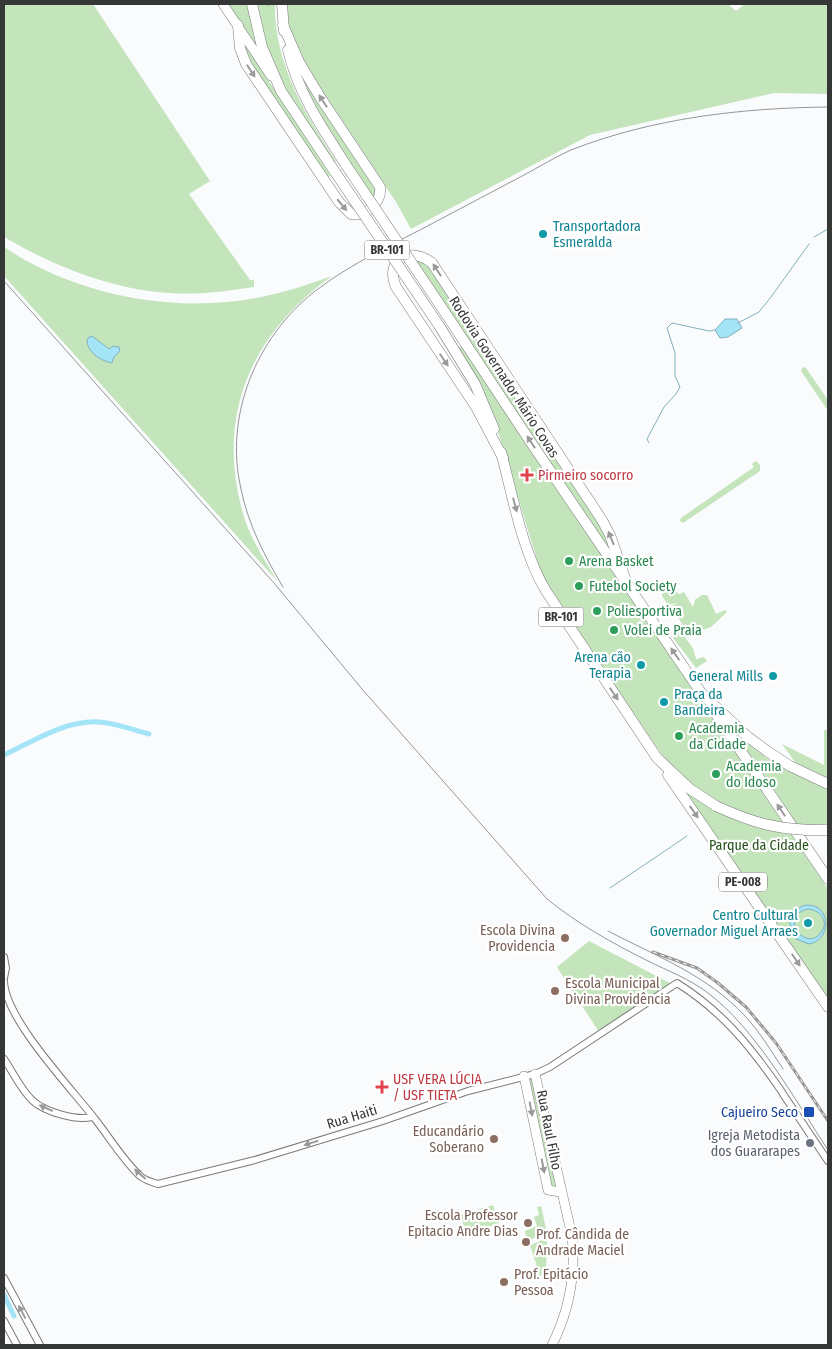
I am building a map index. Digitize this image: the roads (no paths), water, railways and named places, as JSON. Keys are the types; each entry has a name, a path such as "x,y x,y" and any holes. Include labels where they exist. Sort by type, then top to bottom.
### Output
{"highway":[{"name":"Rodovia Governador Mário Covas","path":"252,4 262,47 281,91 440,327 475,384 503,458 528,550 540,581 561,617 657,758 690,789 716,806 760,824 797,830 828,830"},
{"name":"Rodovia Governador Mário Covas","path":"282,4 283,25 292,65 310,109 702,694 748,737 767,751 790,766 828,784"},
{"path":"238,25 240,48 251,72 339,202 351,214 362,214 377,203 380,196 380,187 298,62 283,25"},
{"path":"503,458 476,407 396,287 393,273 394,265 399,260 414,254 422,256 432,263 602,520 610,535 627,584"},
{"path":"492,383 520,396"},
{"path":"702,694 828,879"},
{"name":"PE-008","path":"657,758 828,1007"}],"main road":[{"name":"BR-101","path":"223,4 281,91"},
{"path":"535,1074 572,1236 573,1267 571,1293 558,1334 552,1345"},
{"name":"Rua Raul Filho","path":"524,1076 548,1190 561,1192"}],"street":[{"path":"4,957 6,968 4,978"},
{"name":"Rua Haiti","path":"4,982 5,992 14,1014 50,1064 94,1118 110,1142 140,1176 158,1184 255,1160 384,1121 468,1091 535,1074 550,1067 677,983 706,1003 747,1043 828,1161"},
{"path":"4,1059 35,1102 61,1114 84,1119 94,1118"},
{"path":"4,1278 40,1345"},
{"path":"4,1322 17,1345"}],"water":[{"path":"725,319 737,319 742,328 728,337 720,338 715,330"},
{"path":"92,336 109,349 113,346 119,347 120,351 114,357 112,363 100,359 90,350 87,342 88,338"},
{"path":"806,905 815,906 821,910 826,923 822,936 817,941 809,944 796,939 791,929 790,924 793,914","holes":["808,909 822,916 824,927 816,937 809,939 798,932 795,919 799,913"]}],"waterway":[{"path":"814,237 828,229"},
{"path":"738,323 759,312 809,244"},
{"path":"649,443 647,439 664,407 680,387 675,376 675,353 667,328 672,323 709,331 715,330"},
{"path":"4,755 50,732 86,722 112,724 149,734"},
{"path":"610,888 687,836"},
{"path":"4,1295 14,1316"}],"tram line":[{"path":"283,587 258,540 244,502 237,461 237,434 241,407 249,380 261,355 276,332 314,292 374,254 571,150 634,130 698,117 763,110 828,107"},
{"path":"4,281 274,583 362,689 547,899 571,917 608,940 694,984 726,1008 774,1066 828,1150"},
{"path":"608,931 662,958 714,989 745,1016 783,1069"}],"railway":[{"path":"653,952 697,968 746,1007 776,1043 828,1121"}],"place":[{"name":"Transportadora Esmeralda","path":"543,234"},
{"name":"Pirmeiro socorro","path":"527,475"},
{"name":"Arena Basket","path":"569,561"},
{"name":"Futebol Society","path":"579,586"},
{"name":"Poliesportiva","path":"597,611"},
{"name":"Volei de Praia","path":"614,630"},
{"name":"Arena cão Terapia","path":"641,665"},
{"name":"General Mills","path":"773,676"},
{"name":"Praça da Bandeira","path":"664,702"},
{"name":"Academia da Cidade","path":"679,736"},
{"name":"Academia do Idoso","path":"716,774"},
{"name":"Centro Cultural Governador Miguel Arraes","path":"808,923"},
{"name":"Escola Divina Providencia","path":"565,938"},
{"name":"Escola Municipal Divina Providência","path":"555,991"},
{"name":"USF VERA LÚCIA / USF TIETA","path":"382,1087"},
{"name":"Cajueiro Seco","path":"809,1112"},
{"name":"Educandário Soberano","path":"494,1139"},
{"name":"Igreja Metodista dos Guararapes","path":"810,1143"},
{"name":"Escola Professor Epitacio Andre Dias","path":"528,1223"},
{"name":"Prof. Cândida de Andrade Maciel","path":"526,1242"},
{"name":"Prof. Epitácio Pessoa","path":"504,1282"}],"park label":[{"name":"Parque da Cidade","path":"759,845"}]}
